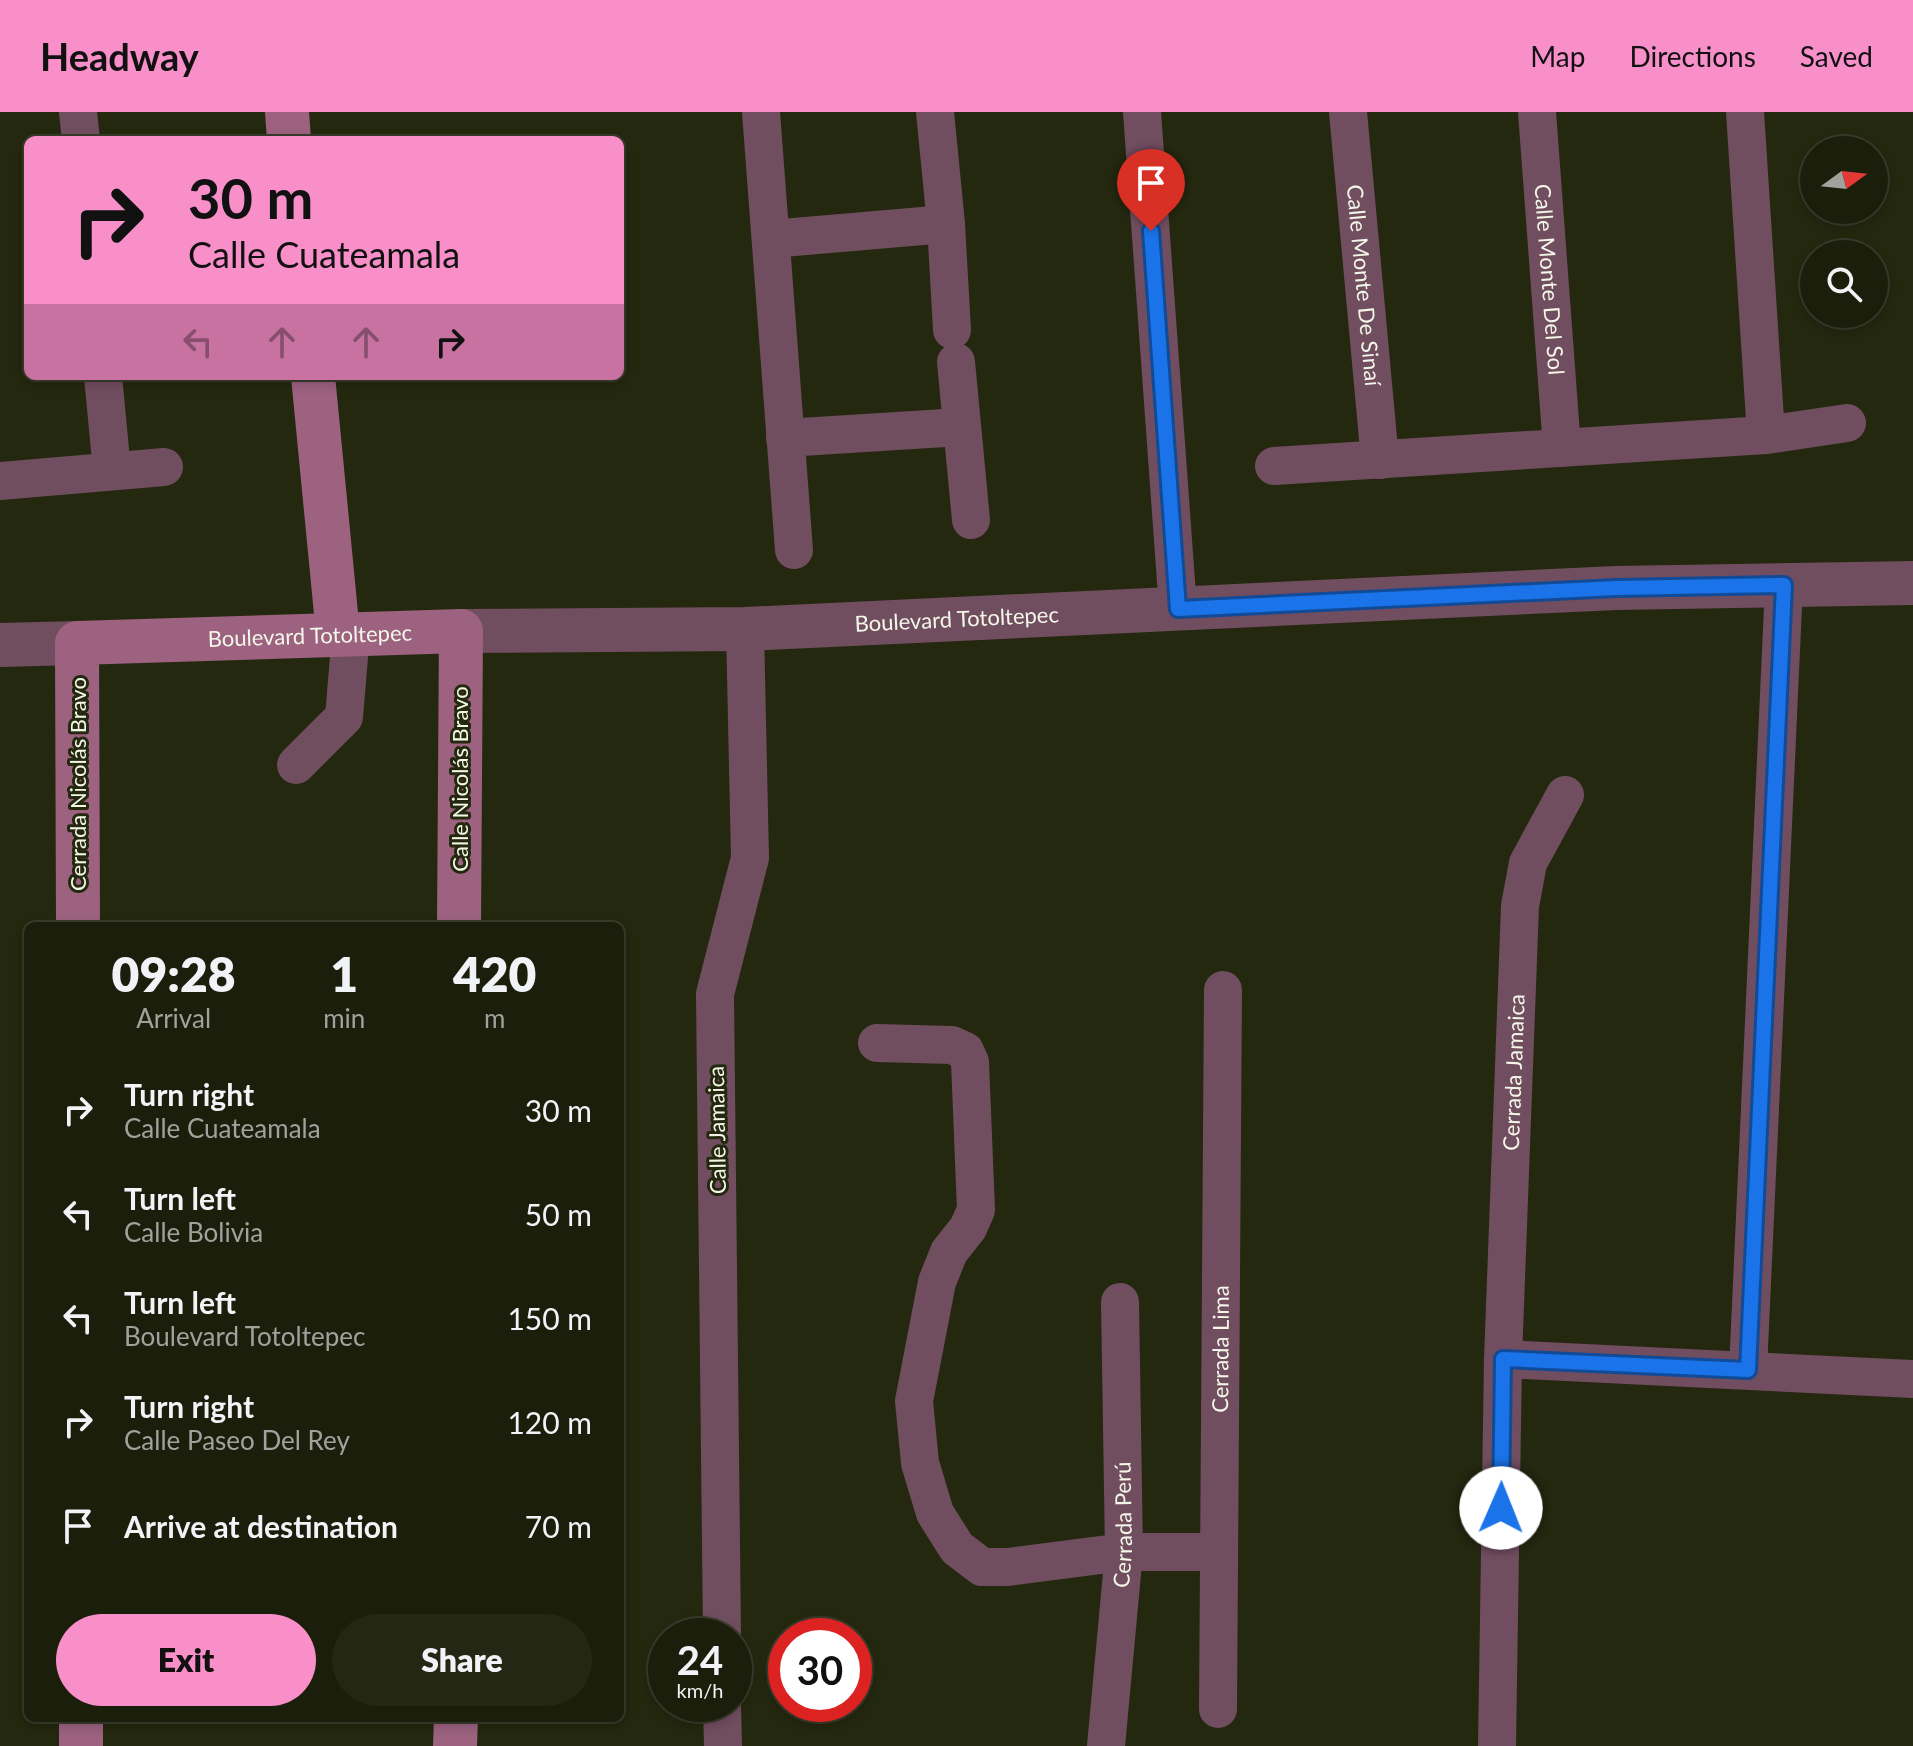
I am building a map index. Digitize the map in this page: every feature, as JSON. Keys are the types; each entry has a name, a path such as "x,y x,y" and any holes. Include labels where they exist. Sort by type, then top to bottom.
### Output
{"main road":[{"path":"287,112 289,136"},
{"path":"313,380 344,633"},
{"name":"Boulevard Totoltepec","path":"77,643 461,631"},
{"name":"Calle Nicolás Bravo","path":"459,922 461,631"},
{"name":"Cerrada Nicolás Bravo","path":"77,643 78,922"},
{"path":"81,1722 81,1746"},
{"path":"455,1746 456,1722"}],"street":[{"path":"78,112 81,136"},
{"path":"761,112 794,550"},
{"path":"935,112 971,520"},
{"path":"1142,112 1178,609"},
{"name":"Calle Monte De Sinaí","path":"1348,112 1380,460"},
{"name":"Calle Monte Del Sol","path":"1537,112 1562,448"},
{"path":"1745,112 1766,435"},
{"path":"771,239 946,224"},
{"path":"103,380 112,471"},
{"path":"1274,466 1766,435 1847,423"},
{"path":"785,438 961,427"},
{"path":"0,481 164,467"},
{"name":"Boulevard Totoltepec","path":"461,631 745,629 1616,588 1913,583"},
{"path":"1748,1370 1784,585"},
{"name":"Calle Jamaica","path":"722,1618 715,994 750,858 745,629"},
{"path":"296,765 344,717 344,633"},
{"name":"Boulevard Totoltepec","path":"0,645 77,643"},
{"name":"Cerrada Jamaica","path":"1497,1746 1503,1359 1520,906 1528,863 1565,795"},
{"name":"Cerrada Lima","path":"1218,1709 1223,990"},
{"path":"877,1043 952,1045 965,1051 970,1062 976,1210 968,1228 949,1252 937,1282 914,1401 920,1463 935,1513 957,1548 982,1567 1008,1567 1124,1552 1219,1552"},
{"name":"Cerrada Perú","path":"1106,1746 1124,1552 1120,1302"},
{"path":"1503,1359 1913,1379"},
{"path":"722,1722 723,1746"}],"route":[{"path":"1151,231 1178,609 1616,588 1784,585 1748,1370 1503,1359 1501,1508"}]}
